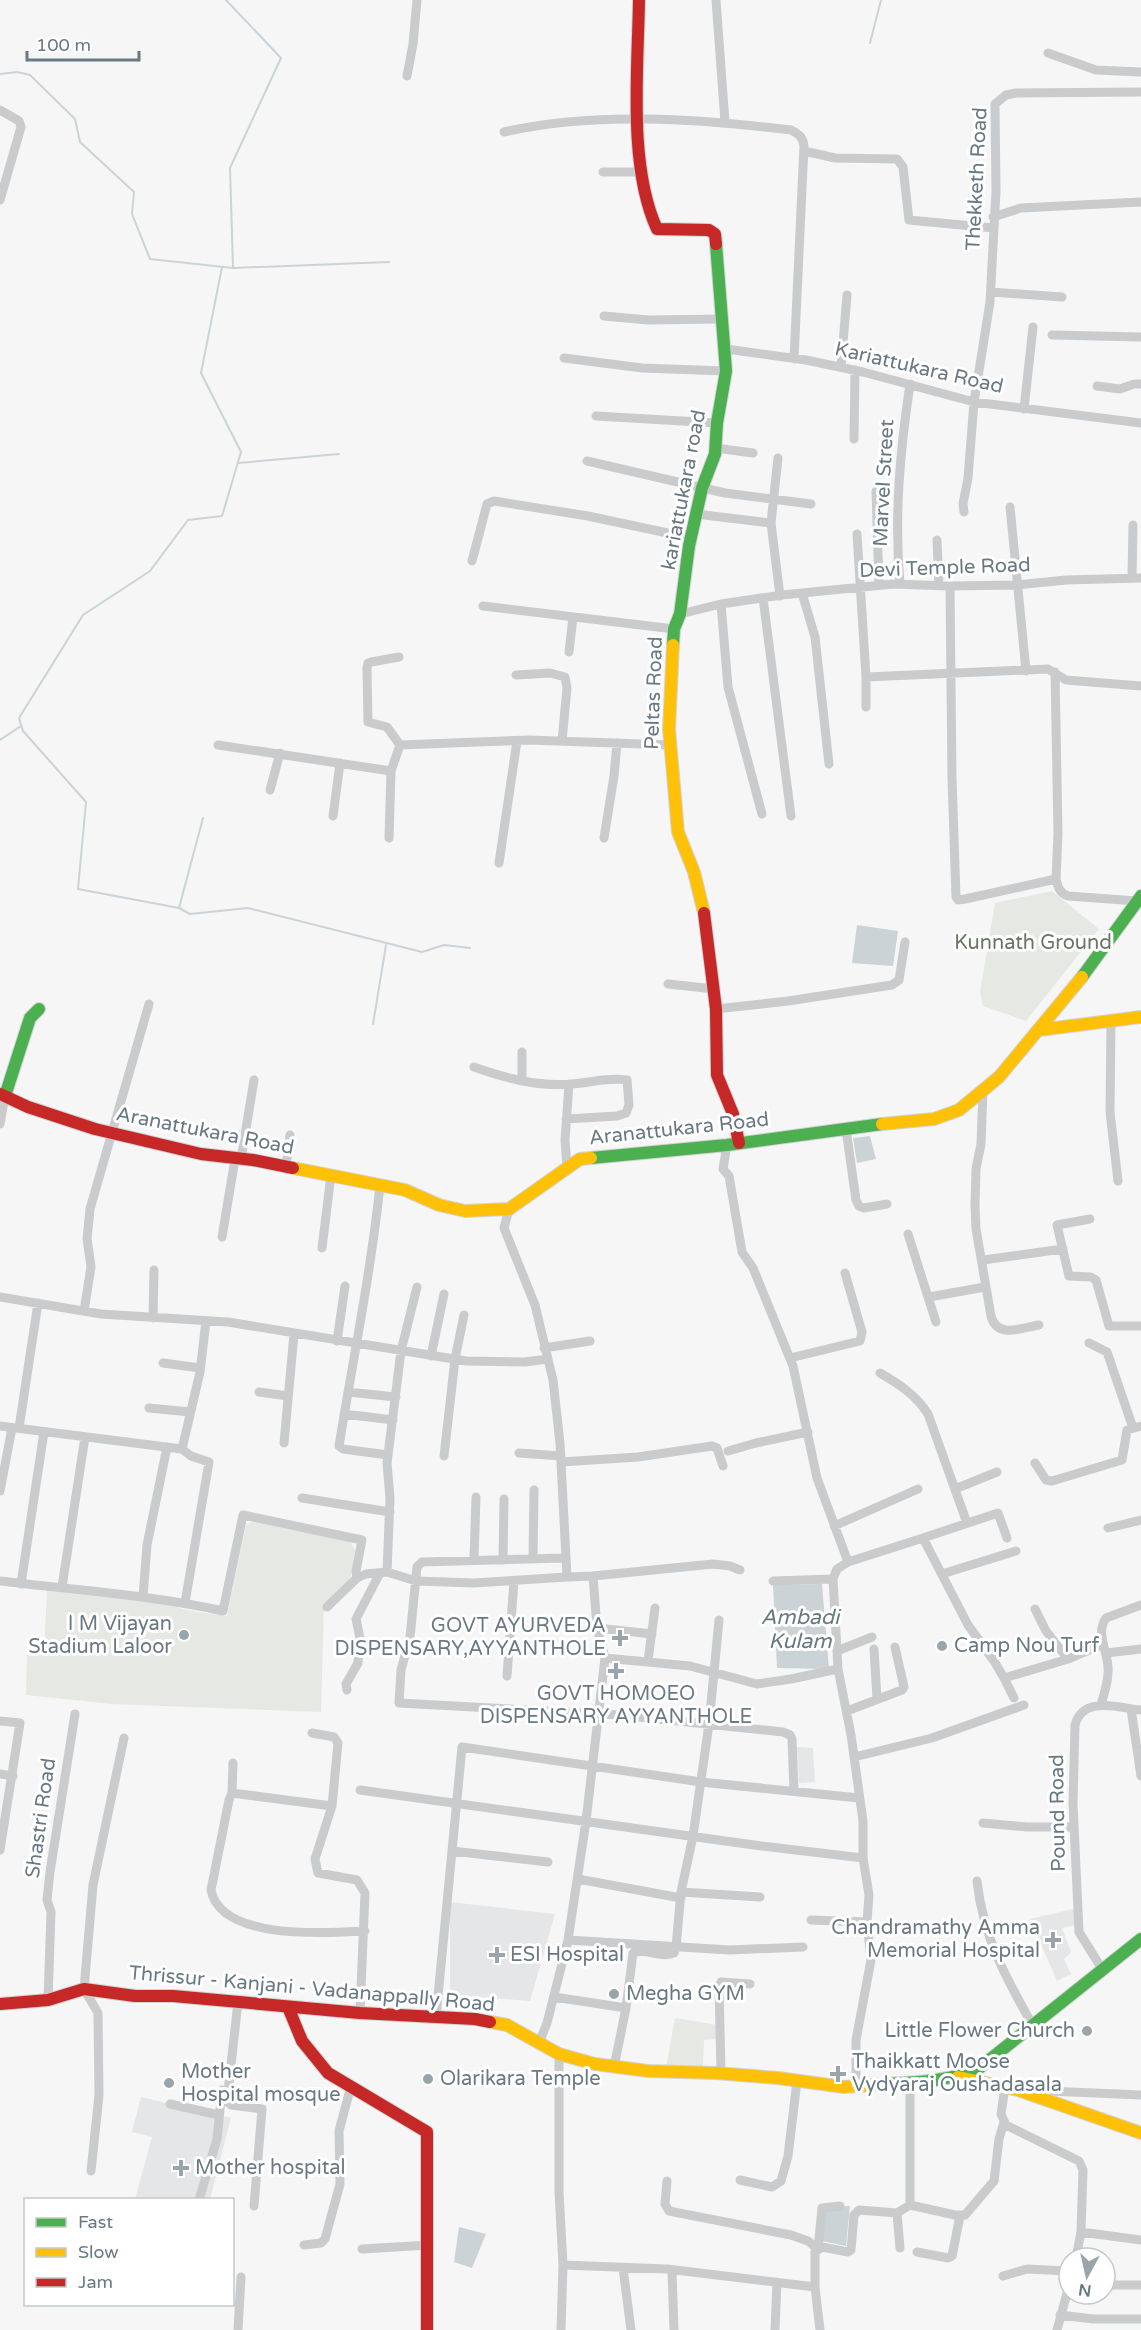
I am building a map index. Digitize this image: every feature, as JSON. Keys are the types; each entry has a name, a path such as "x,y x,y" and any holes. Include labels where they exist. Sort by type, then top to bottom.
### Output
{"main road":[{"name":"kariattukara road","path":"639,0 643,189 657,229 709,230 715,234 726,349 726,371 715,448 696,514 680,614"},
{"name":"Peltas Road","path":"680,614 674,629 669,729 672,775 678,832 694,872 702,907 716,1009 717,1075 733,1114 733,1144"},
{"name":"Aranattukara Road","path":"2,1095 28,1107 112,1133 201,1154 286,1166 405,1190 439,1205 465,1211 509,1209 580,1159 733,1144 934,1119 959,1110 999,1077 1040,1030 1077,984 1139,898"},
{"path":"2,1095 30,1018 39,1009"},
{"path":"1040,1030 1141,1017"},
{"name":"Thrissur - Kanjani - Vadanappally Road","path":"0,2004 48,2000 84,1989 135,1996 173,1996 360,2013 436,2016 507,2025 559,2054 614,2067 648,2072 721,2073 844,2087 939,2081 978,2069 1141,1939"},
{"path":"288,2007 302,2041 328,2073 427,2132 429,2246 427,2330"},
{"path":"958,2077 1018,2090 1141,2133"}],"street":[{"path":"407,76 417,0"},
{"path":"716,0 725,122"},
{"path":"1048,53 1096,70 1141,72"},
{"name":"Thekketh Road","path":"964,508 974,402 991,292 996,191 995,104 999,98 1016,93 1141,92"},
{"path":"0,110 19,121 21,128 0,200"},
{"path":"504,132 544,123 640,120 725,122 792,130 803,139 804,151 794,359"},
{"path":"804,151 835,158 897,159 903,167 909,220 993,228"},
{"path":"603,172 642,172"},
{"path":"993,217 1021,208 1141,202"},
{"path":"991,292 1062,297"},
{"path":"841,367 847,295"},
{"path":"604,316 648,320 723,319"},
{"path":"1024,409 1033,327"},
{"path":"1052,335 1141,337"},
{"name":"Kariattukara Road","path":"726,349 841,367 974,402 1141,423"},
{"path":"564,358 642,368 726,371"},
{"path":"854,439 855,370"},
{"name":"Marvel Street","path":"900,584 897,543 899,474 910,384"},
{"path":"1097,386 1120,389 1141,384"},
{"path":"596,416 717,423"},
{"path":"715,448 753,453"},
{"path":"778,458 771,523 780,596"},
{"path":"588,461 725,493 811,504"},
{"path":"876,491 879,585"},
{"path":"472,561 487,504 494,501 588,516 691,538"},
{"path":"1010,507 1026,671"},
{"path":"696,514 771,523"},
{"path":"1133,525 1136,577"},
{"path":"858,534 867,677 866,707"},
{"path":"937,540 939,586"},
{"name":"Devi Temple Road","path":"680,614 721,604 879,585 1016,585 1136,577"},
{"path":"950,586 956,897 960,900 1056,879"},
{"path":"802,593 815,637 829,764"},
{"path":"763,598 790,816"},
{"path":"721,604 728,687 762,814"},
{"path":"483,606 674,629"},
{"path":"569,652 573,617"},
{"path":"399,657 368,663 367,668 369,722 387,727 399,745"},
{"path":"867,677 1048,669 1066,680 1141,686"},
{"path":"1056,672 1058,833 1056,879 1059,891 1068,896 1139,898"},
{"path":"516,675 550,674 565,677 567,688 562,741"},
{"path":"499,863 517,741"},
{"path":"399,745 562,741 670,745"},
{"path":"604,838 614,776 616,743"},
{"path":"218,745 391,771"},
{"path":"389,838 391,771 399,745"},
{"path":"270,790 280,753"},
{"path":"333,816 340,763"},
{"path":"716,1009 788,1001 892,985 899,980 901,975 905,942"},
{"path":"668,984 714,989"},
{"path":"84,1311 91,1267 87,1239 90,1209 149,1004"},
{"path":"1111,1022 1110,1112 1118,1181"},
{"path":"522,1052 522,1080"},
{"path":"474,1067 522,1080 569,1084 627,1080 629,1111 622,1116 566,1119"},
{"path":"222,1238 254,1080"},
{"path":"567,1168 566,1119 569,1084"},
{"path":"983,1090 975,1205 976,1229 992,1321 999,1329 1006,1331 1039,1325"},
{"path":"0,1124 2,1095"},
{"path":"846,1129 856,1200 859,1206 864,1208 887,1204"},
{"path":"286,1166 290,1135"},
{"path":"733,1144 723,1169 729,1176 742,1252 753,1269 790,1358 817,1478 848,1562"},
{"path":"322,1248 331,1175"},
{"path":"380,1185 373,1252 355,1344 339,1446 343,1449 388,1455"},
{"path":"509,1209 504,1228 535,1305 553,1380 561,1459 564,1558 567,1577"},
{"path":"1090,1219 1058,1223 1057,1228 1069,1276 1091,1277 1096,1280 1108,1326 1141,1326"},
{"path":"908,1234 936,1322"},
{"path":"983,1260 1063,1249"},
{"path":"153,1318 154,1270"},
{"path":"790,1358 860,1341 862,1332 845,1273"},
{"path":"337,1341 345,1286"},
{"path":"347,1690 346,1684 358,1663 360,1638 356,1619 384,1572 390,1512 388,1455 401,1351 417,1287"},
{"path":"929,1297 985,1287"},
{"path":"431,1356 444,1294"},
{"path":"0,1298 84,1311 228,1322 455,1359 525,1362 547,1359"},
{"path":"0,1491 15,1428 38,1303"},
{"path":"444,1456 455,1359 464,1315"},
{"path":"182,1449 200,1368 206,1321"},
{"path":"284,1443 294,1334"},
{"path":"544,1348 590,1341"},
{"path":"1035,1463 1046,1480 1052,1481 1118,1462 1124,1458 1126,1434 1137,1427 1107,1352 1089,1343"},
{"path":"163,1363 200,1368"},
{"path":"880,1373 899,1384 920,1402 932,1423 967,1523"},
{"path":"259,1392 288,1396"},
{"path":"348,1392 396,1397"},
{"path":"149,1408 190,1412"},
{"path":"344,1414 393,1420"},
{"path":"0,1426 182,1449 191,1456 209,1462 185,1603"},
{"path":"21,1584 44,1432"},
{"path":"728,1451 808,1432"},
{"path":"62,1587 85,1437"},
{"path":"519,1453 561,1459 638,1457 712,1446 717,1448 723,1466"},
{"path":"143,1597 147,1545 167,1447"},
{"path":"955,1489 997,1472"},
{"path":"533,1558 534,1490"},
{"path":"834,1526 918,1490"},
{"path":"474,1560 476,1497"},
{"path":"302,1498 390,1512"},
{"path":"503,1560 504,1499"},
{"path":"856,2085 856,2040 871,1960 867,1922 869,1895 863,1858 863,1821 847,1711 838,1669 833,1579 837,1569 848,1562 998,1513 1007,1538"},
{"path":"0,1581 143,1597 223,1611 243,1515 362,1540 356,1571 357,1578"},
{"path":"1108,1528 1141,1520"},
{"path":"923,1538 968,1625 994,1661 1014,1698"},
{"path":"942,1574 1016,1551"},
{"path":"564,1558 422,1562 417,1567 410,1637 401,1670 399,1703 597,1713 783,1732 790,1735 794,1791"},
{"path":"327,1607 357,1578 366,1574 384,1572 416,1581 474,1583 593,1576 713,1564 740,1570"},
{"path":"539,2043 548,2023 568,1940 586,1821 605,1658 597,1628 593,1576"},
{"path":"773,1581 833,1579"},
{"path":"507,1676 514,1581"},
{"path":"1141,1605 1106,1618 1101,1629 1108,1680 1101,1705 1136,1710 1141,1776"},
{"path":"648,1661 655,1608"},
{"path":"1035,1609 1046,1632 1068,1659"},
{"path":"614,2067 626,2008 633,1953 641,1951 668,1956 674,1953 716,1673 719,1620"},
{"path":"597,1628 652,1634"},
{"path":"837,1651 872,1637"},
{"path":"847,1711 904,1687 895,1647"},
{"path":"874,1649 878,1699"},
{"path":"1004,1678 1105,1649 1141,1649"},
{"path":"605,1658 690,1666 757,1684 838,1669"},
{"path":"854,1757 932,1738 1024,1705"},
{"name":"Pound Road","path":"1101,1705 1093,1706 1077,1717 1073,1803 1079,1932 1102,1969"},
{"name":"Shastri Road","path":"48,2000 51,1912 47,1900 75,1714"},
{"path":"0,1721 20,1723 13,1776 1,1826 0,1850"},
{"path":"312,1733 334,1737 338,1743 332,1806 315,1859 318,1873 357,1880 365,1893 360,2013"},
{"path":"92,2172 99,2095 98,2013 84,1989 93,1885 124,1738"},
{"path":"436,2016 462,1747 701,1782 859,1798"},
{"path":"232,1763 232,1793 211,1890 213,1898 226,1912 251,1924 300,1934 365,1931"},
{"path":"0,1774 13,1776"},
{"path":"360,1790 863,1858"},
{"path":"232,1793 262,1795 332,1806"},
{"path":"983,1823 1028,1827 1074,1827"},
{"path":"452,1851 548,1862"},
{"path":"578,1879 681,1895 760,1897"},
{"path":"977,1881 981,1908 998,1961 1034,2026"},
{"path":"811,1920 867,1922"},
{"path":"568,1940 730,1950 803,1947"},
{"path":"721,2073 719,1986 721,1982 726,1981 750,1984"},
{"path":"554,1997 626,2008"},
{"path":"199,2198 217,2139 235,2002"},
{"path":"235,2002 227,2100 231,2105 262,2109 254,2206"},
{"path":"559,2054 559,2192 563,2265 561,2330"},
{"path":"740,2180 772,2187 781,2181 788,2156 797,2081"},
{"path":"910,2082 910,2205"},
{"path":"304,2245 321,2243 325,2239 340,2184 339,2131 351,2086"},
{"path":"1005,2087 1001,2114 1004,2122 1015,2130 1079,2161 1084,2180 1078,2246"},
{"path":"1018,2090 1141,2095"},
{"path":"170,2104 219,2115"},
{"path":"818,2249 822,2247 848,2252 851,2250 854,2215 859,2210 897,2213 910,2205 960,2216 969,2211 994,2181 999,2139 1004,2122"},
{"path":"667,2181 665,2204 669,2211 791,2235 808,2241 818,2249"},
{"path":"820,2330 814,2256 818,2249 822,2208 840,2206"},
{"path":"897,2213 900,2248"},
{"path":"917,2252 948,2258 952,2256 960,2216"},
{"path":"1081,2232 1141,2240"},
{"path":"362,2249 429,2246"},
{"path":"563,2265 672,2270 815,2287"},
{"path":"622,2268 632,2330"},
{"path":"1003,2276 1034,2269 1057,2270"},
{"path":"672,2270 674,2330"},
{"path":"238,2330 241,2277"},
{"path":"775,2330 777,2282"},
{"path":"1117,2285 1141,2285"},
{"path":"1057,2330 1063,2306"},
{"path":"1060,2315 1093,2319 1138,2319 1133,2330"}],"shaded area":[{"path":"797,1747 813,1748 815,1782 799,1783"},
{"name":"ESI Hospital","path":"450,1902 555,1914 530,2001 450,1995"},
{"name":"Chandramathy Amma Memorial Hospital","path":"1073,1909 1076,1925 1062,1928 1071,1952 1064,1959 1071,1974 1057,1981 1030,1919"},
{"name":"Mother hospital","path":"141,2097 231,2118 210,2198 135,2198 152,2137 132,2132"}],"green space":[{"name":"Kunnath Ground","path":"1052,891 1099,929 1026,1021 983,1006 980,992 995,903"},
{"name":"I M Vijayan Stadium Laloor","path":"252,1522 350,1541 355,1550 350,1582 324,1604 321,1712 112,1704 26,1695 27,1654 44,1654 47,1591 157,1602 191,1611 227,1616 246,1525"},
{"path":"675,2018 717,2025 716,2039 704,2040 703,2067 666,2068"}],"water":[{"path":"857,925 898,931 893,966 852,963"},
{"path":"870,1136 876,1159 857,1163 853,1138"},
{"name":"Ambadi Kulam","path":"822,1584 829,1669 777,1668 773,1585"},
{"path":"821,2206 850,2206 846,2246 817,2240"},
{"path":"459,2227 486,2234 472,2268 454,2262"}],"waterway":[{"path":"226,0 281,58 230,168 233,268"},
{"path":"870,43 881,0"},
{"path":"0,74 17,72 30,75 75,119 80,142 134,192 132,214 150,259 233,268 389,262"},
{"path":"222,267 201,373 241,452 222,516 188,520 150,571 83,615 19,718 23,731 86,802 78,889 179,908 190,914 248,908 422,952 444,945 470,948"},
{"path":"238,463 339,454"},
{"path":"0,740 21,726"},
{"path":"179,908 203,818"},
{"path":"373,1024 386,945"}],"traffic: fast":[{"path":"673,645 674,629 680,614 689,546 702,488 715,454 717,423 726,371 716,244"},
{"path":"1082,977 1141,896"},
{"path":"5,1096 30,1018 39,1009"},
{"path":"591,1158 727,1145 882,1124"},
{"path":"887,2084 922,2082 978,2069 1141,1939"}],"traffic: slow":[{"path":"673,645 669,729 678,832 694,872 704,913"},
{"path":"882,1124 934,1119 959,1110 999,1077 1082,977"},
{"path":"1039,1030 1141,1017"},
{"path":"293,1168 405,1190 439,1205 465,1211 509,1209 580,1159 591,1158"},
{"path":"490,2022 507,2025 559,2054 595,2064 648,2071 778,2078 844,2087 887,2084"},
{"path":"958,2077 1018,2090 1141,2133"}],"traffic: jam":[{"path":"639,0 638,147 648,204 657,229 709,230 715,234 716,244"},
{"path":"704,913 716,1009 717,1075 733,1114 739,1143"},
{"path":"0,1094 28,1107 95,1129 201,1154 253,1160 293,1168"},
{"path":"0,2004 48,2000 84,1989 135,1996 173,1996 490,2022"},
{"path":"288,2007 302,2041 328,2073 427,2132 427,2330"}],"place":[{"name":"I M Vijayan Stadium Laloor","path":"184,1635"},
{"name":"GOVT AYURVEDA DISPENSARY,AYYANTHOLE","path":"620,1638"},
{"name":"Camp Nou Turf","path":"942,1646"},
{"name":"GOVT HOMOEO DISPENSARY AYYANTHOLE","path":"616,1671"},
{"name":"Chandramathy Amma Memorial Hospital","path":"1053,1940"},
{"name":"ESI Hospital","path":"497,1955"},
{"name":"Megha GYM","path":"614,1994"},
{"name":"Little Flower Church","path":"1087,2031"},
{"name":"Thaikkatt Moose Vydyaraj Oushadasala","path":"838,2074"},
{"name":"Olarikara Temple","path":"428,2079"},
{"name":"Mother Hospital mosque","path":"169,2083"},
{"name":"Mother hospital","path":"181,2168"}]}
